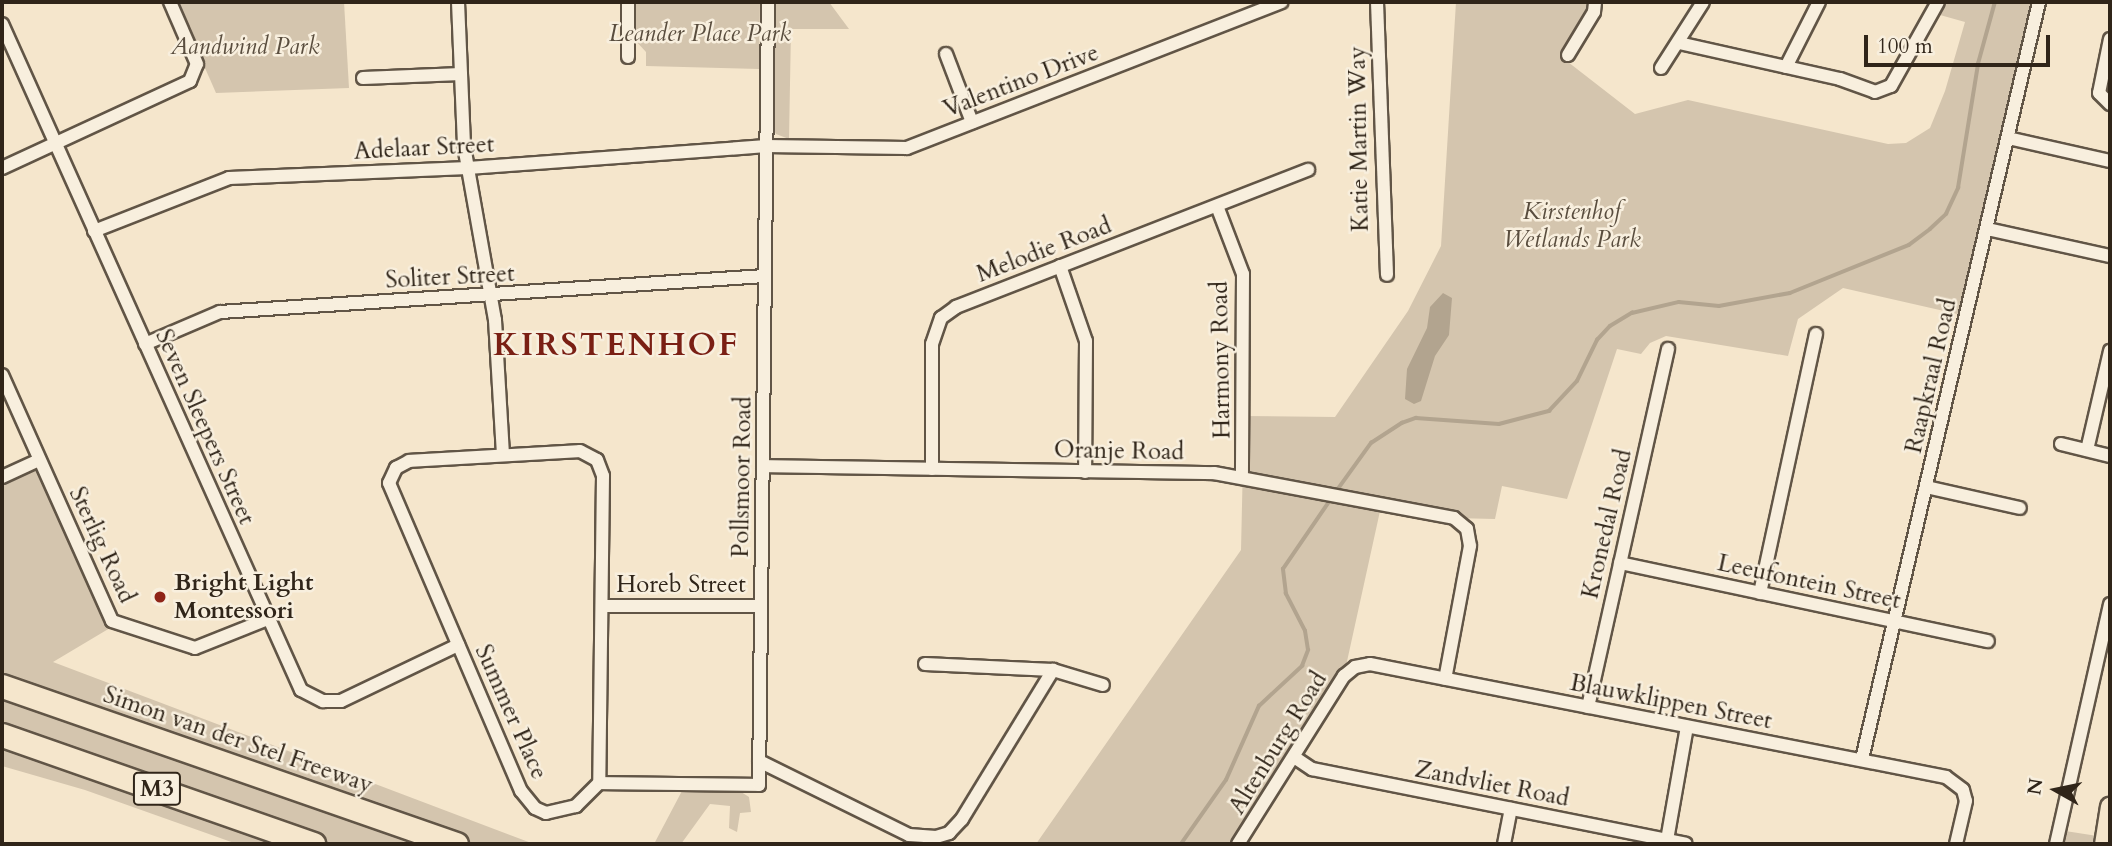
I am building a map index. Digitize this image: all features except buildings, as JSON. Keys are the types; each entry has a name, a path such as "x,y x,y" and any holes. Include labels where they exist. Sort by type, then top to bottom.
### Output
{"highway":[{"name":"Simon van der Stel Freeway","path":"2,686 456,844"},
{"name":"M3","path":"2,734 313,844"}],"main road":[{"path":"2104,844 2110,806"}],"street":[{"path":"2,168 185,86 197,70 170,2"},
{"path":"458,2 468,168 491,295 503,455"},
{"path":"628,2 628,57"},
{"name":"Pollsmoor Road","path":"599,783 759,785 768,2"},
{"name":"Valentino Drive","path":"766,146 907,148 1282,2"},
{"name":"Katie Martin Way","path":"1377,2 1387,275"},
{"path":"1568,55 1594,12 1595,2"},
{"path":"1661,68 1703,2"},
{"path":"1786,67 1819,2"},
{"path":"1679,43 1786,67 1867,90 1883,90 1891,86 1938,2"},
{"name":"Raapkraal Road","path":"1862,760 2039,2"},
{"name":"Seven Sleepers Street","path":"2,24 301,690 333,703 458,645"},
{"path":"2110,39 2099,93 2110,104"},
{"path":"946,54 972,122"},
{"path":"363,78 461,74"},
{"path":"2008,138 2110,161"},
{"name":"Adelaar Street","path":"94,231 215,179 468,168 766,146"},
{"name":"Melodie Road","path":"932,470 932,344 937,324 956,307 1308,170"},
{"name":"Harmony Road","path":"1217,206 1242,274 1242,476"},
{"path":"1987,229 2110,256"},
{"path":"1060,266 1086,341 1085,472"},
{"name":"Soliter Street","path":"145,344 220,312 765,276"},
{"path":"1760,593 1816,334"},
{"name":"Kronedal Road","path":"1588,707 1668,349"},
{"path":"2087,450 2110,351"},
{"name":"Sterlig Road","path":"2,375 112,621 194,648 268,619"},
{"path":"2061,444 2110,456"},
{"name":"Summer Place","path":"580,451 597,460 603,476 602,606 599,783 576,806 558,813 546,813 529,803 458,645 389,483 396,468 409,461 580,451"},
{"path":"2,477 40,460"},
{"name":"Oranje Road","path":"763,466 1242,476 1345,494 1454,518 1467,529 1471,546 1445,679"},
{"path":"1926,487 2020,508"},
{"name":"Leeufontein Street","path":"1620,563 1988,641"},
{"path":"2056,844 2110,604"},
{"name":"Horeb Street","path":"602,606 761,606"},
{"path":"925,664 1053,670 1102,685"},
{"name":"Blauwklippen Street","path":"1355,667 1370,664 1946,777 1963,790 1966,801 1956,844"},
{"name":"Altenburg Road","path":"1238,844 1344,676 1355,667"},
{"path":"759,761 909,835 936,838 949,833 962,819 1053,670"},
{"path":"1667,840 1687,727"},
{"name":"Zandvliet Road","path":"1294,757 1312,769 1686,844"},
{"path":"1504,844 1511,809"}],"green space":[{"name":"Aandwind Park","path":"176,2 344,2 349,88 216,93"},
{"name":"Leander Place Park","path":"635,2 760,2 759,69 646,66 646,52 635,40"},
{"path":"772,2 829,2 849,29 791,29 789,139 776,134 771,124"},
{"name":"Kirstenhof Wetlands Park","path":"1456,2 1595,2 1568,62 1635,114 1688,100 1888,144 1906,143 1930,128 1945,91 1965,22 1933,13 1938,2 2039,2 1966,316 1843,288 1798,319 1788,356 1666,336 1650,343 1641,354 1617,349 1567,499 1502,486 1495,519 1454,518 1382,502 1346,666 1231,844 1036,844 1241,550 1244,416 1335,417 1408,311 1441,246"},
{"path":"39,460 112,621 110,628 53,662 534,844 237,844 85,790 2,766 2,477"},
{"path":"683,789 738,790 749,797 751,812 740,813 737,832 729,828 730,806 710,804 681,844 654,844"},
{"path":"2059,830 2110,838 2110,844 2056,844"}],"shaded area":[{"path":"1443,293 1452,298 1449,335 1435,356 1421,401 1414,404 1405,399 1407,369 1427,328 1430,307"}],"waterway":[{"path":"1335,493 1371,443 1402,423 1416,418 1499,424 1549,411 1577,381 1597,340 1610,326 1632,313 1679,302 1719,306 1790,293 1909,245 1946,214 1958,188 1978,64 1995,2"},
{"path":"1181,844 1226,780 1259,706 1302,666 1308,650 1305,631 1286,594 1283,569 1331,499"}],"place":[{"name":"Bright Light Montessori","path":"160,597"}],"district":[{"name":"KIRSTENHOF","path":"616,345"}]}
